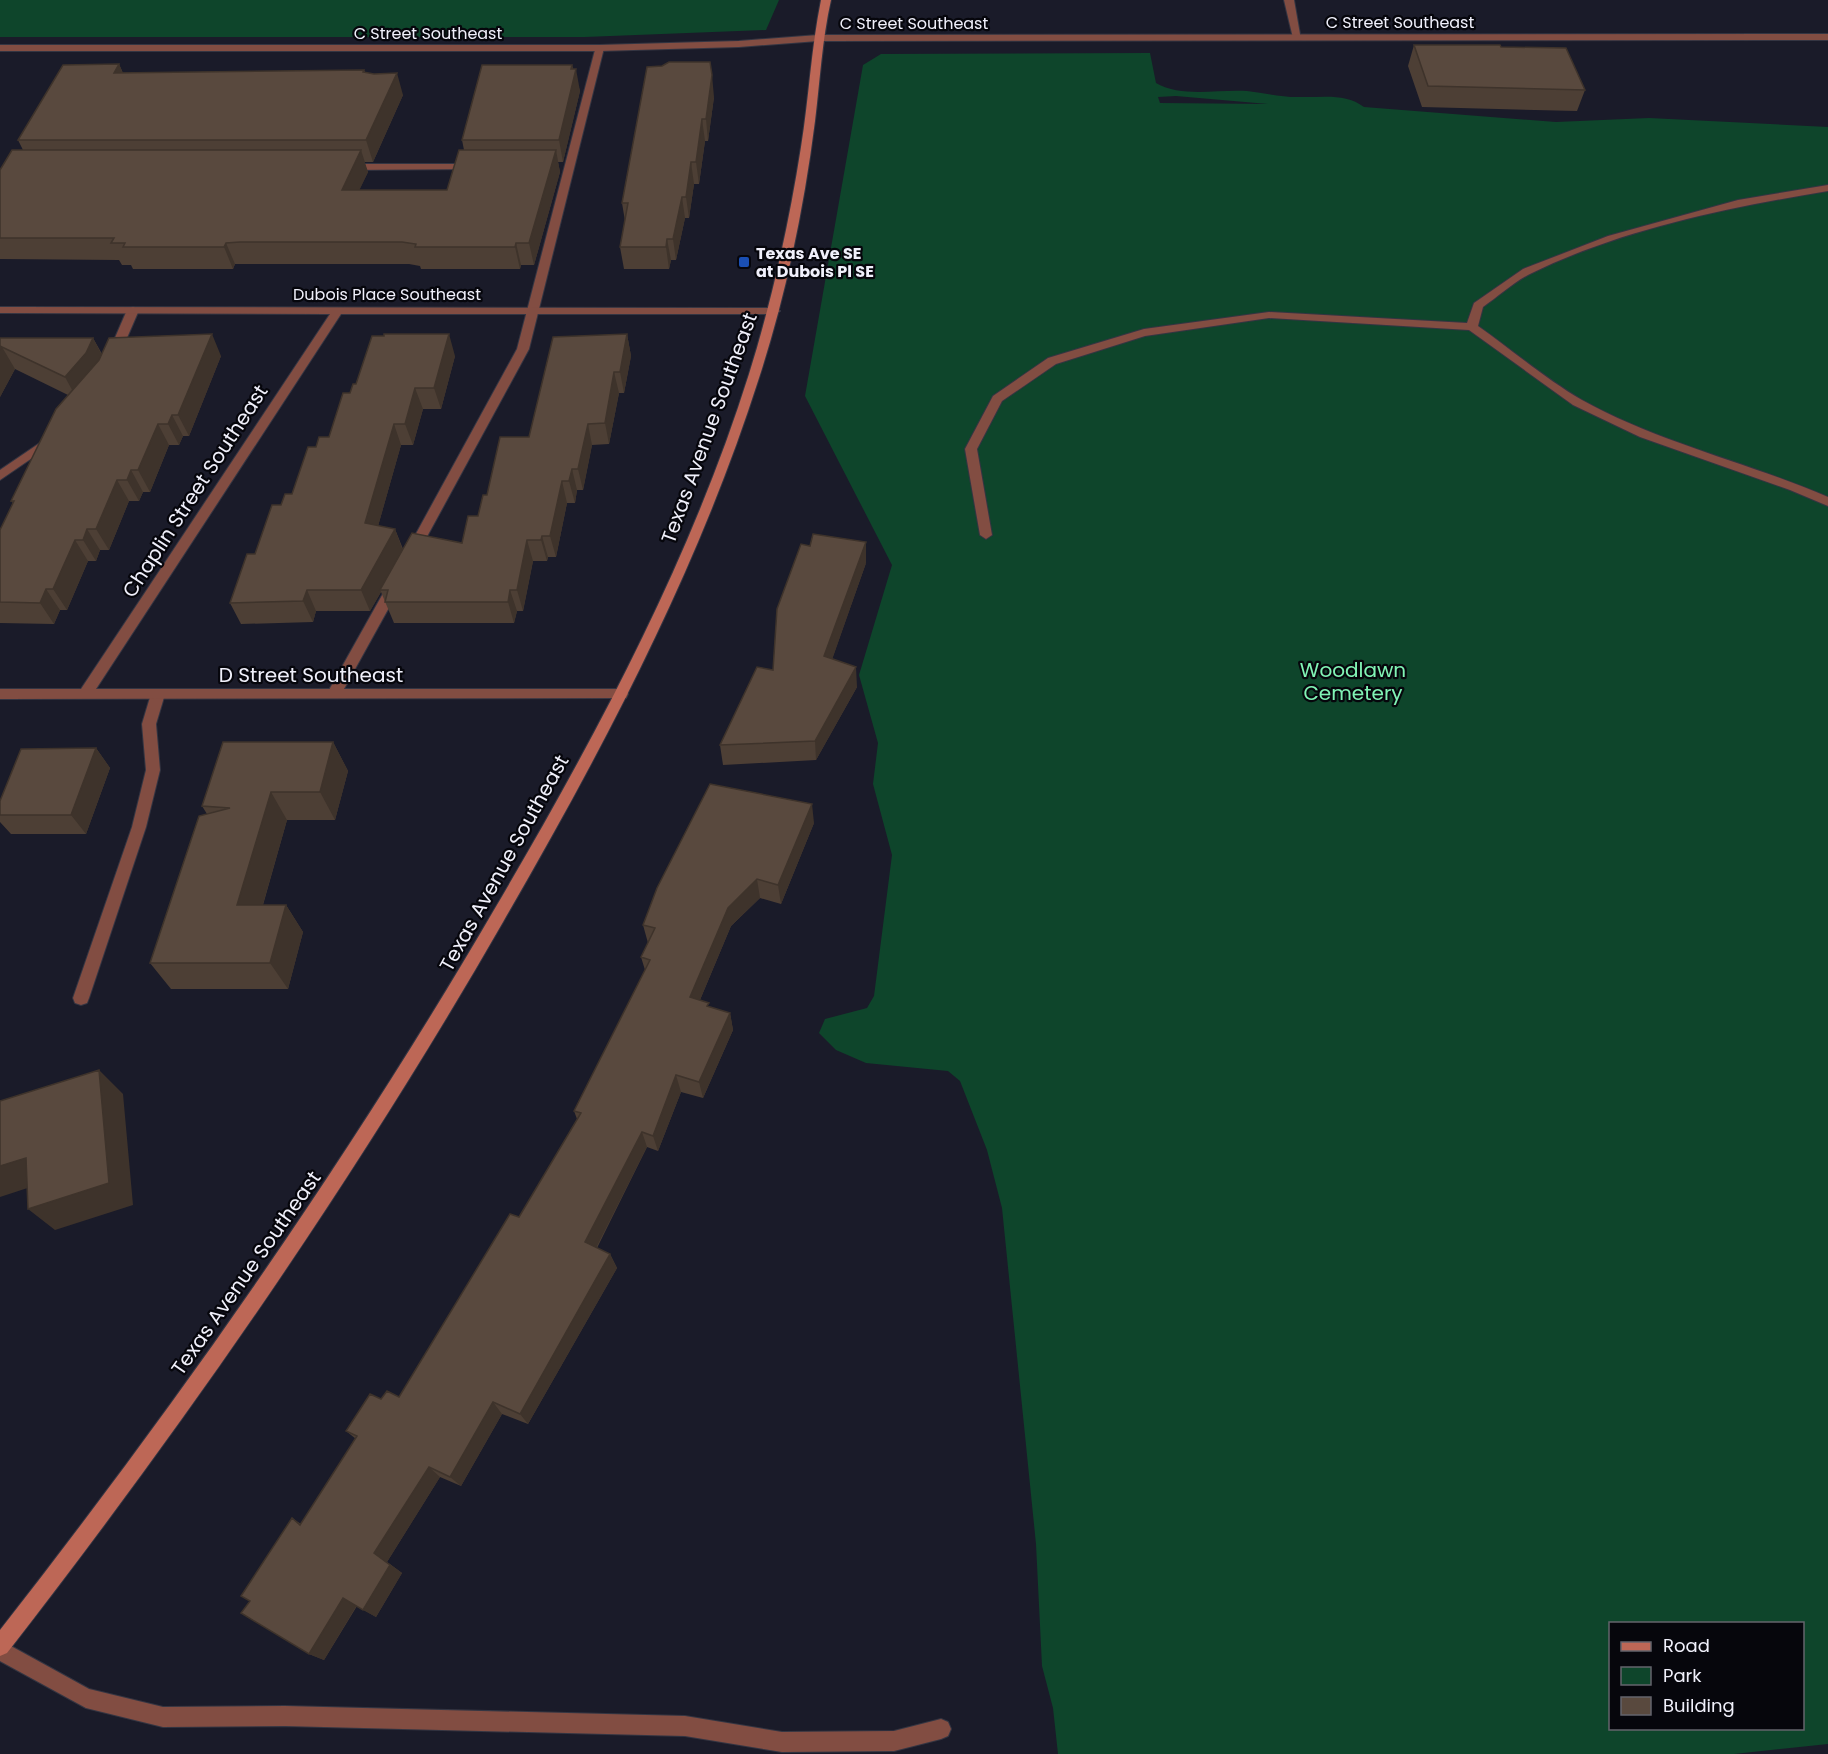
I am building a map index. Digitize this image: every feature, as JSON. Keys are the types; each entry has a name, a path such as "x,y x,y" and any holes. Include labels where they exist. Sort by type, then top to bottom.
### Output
{"main road":[{"name":"Texas Avenue Southeast","path":"0,1648 101,1517 269,1281 390,1099 463,980 621,694 681,566 718,475 752,383 774,311 794,222 810,118 818,38 826,0"}],"street":[{"path":"1289,0 1298,38"},
{"name":"C Street Southeast","path":"0,48 599,48 739,44 818,38 1828,37"},
{"path":"334,694 523,349 535,311 564,167 599,48"},
{"path":"333,167 487,167"},
{"path":"1472,327 1478,305 1537,266 1611,238 1738,203 1828,188"},
{"name":"Dubois Place Southeast","path":"0,310 774,311"},
{"path":"109,368 133,310"},
{"name":"Chaplin Street Southeast","path":"85,694 338,310"},
{"path":"986,535 972,449 997,399 1052,361 1144,333 1269,315 1472,327 1587,406 1644,434 1794,487 1828,502"},
{"path":"0,476 49,442 56,434"},
{"name":"D Street Southeast","path":"0,694 621,694"},
{"path":"81,998 139,827 153,770 149,724 158,694"},
{"path":"0,1648 86,1698 163,1717 285,1716 685,1726 782,1742 894,1741 941,1729"}],"green space":[{"path":"0,0 779,0 766,30 585,37 0,37"},
{"name":"Woodlawn Cemetery","path":"1150,53 1156,83 1166,88 1189,92 1247,91 1291,97 1332,97 1349,99 1364,107 1556,122 1649,118 1828,127 1828,1744 1734,1754 1058,1754 1053,1708 1042,1666 1036,1544 1002,1208 987,1150 960,1081 948,1071 866,1063 836,1050 819,1033 825,1019 867,1008 874,996 892,855 873,784 878,743 859,675 892,565 805,396 863,65 881,54","holes":["1176,96 1268,104 1160,103 1158,97"]}],"building":[{"path":"1414,45 1566,48 1585,90 1428,86"},
{"path":"669,62 710,62 712,75 706,119 702,119 696,162 691,162 686,197 682,197 673,239 667,239 666,247 620,247 628,203 622,203 647,67 662,66"},
{"path":"119,64 114,73 364,70 363,72 374,74 397,73 366,140 18,140 63,65"},
{"path":"482,65 572,65 571,69 576,69 559,140 462,140"},
{"path":"12,150 361,150 342,190 447,190 459,150 556,150 529,243 516,243 515,247 415,247 416,244 402,242 240,242 226,243 224,247 123,247 125,243 111,243 114,238 0,238 0,170"},
{"path":"212,334 178,415 172,415 168,424 158,424 138,470 131,470 127,480 117,480 96,529 87,529 83,540 75,540 53,589 46,589 40,603 0,602 0,530 14,501 11,501 56,409 99,360 109,338"},
{"path":"384,334 449,334 434,388 415,388 405,424 394,424 365,523 395,529 361,590 307,590 303,601 230,603 247,554 255,554 272,505 281,505 285,494 292,494 308,447 316,447 319,437 329,437 343,393 350,393 353,384 356,384 372,336 384,336"},
{"path":"627,334 620,372 614,372 605,423 588,424 578,469 572,469 569,481 562,481 550,536 542,536 541,540 527,540 517,590 510,590 508,602 385,602 388,590 380,590 412,533 462,543 468,516 478,516 483,495 487,495 500,437 529,437 553,337"},
{"path":"0,338 93,338 86,353 65,377 0,346"},
{"path":"813,534 866,542 824,656 856,667 815,741 720,745 757,667 773,670 777,609 801,544 810,546"},
{"path":"223,742 333,742 320,792 271,792 237,905 286,905 270,963 150,963 199,816 230,808 202,806"},
{"path":"96,748 71,815 0,815 0,801 21,749"},
{"path":"710,784 812,804 778,885 757,879 728,908 690,997 709,1003 707,1006 730,1013 699,1082 676,1075 653,1136 642,1132 585,1242 610,1254 520,1414 493,1402 450,1477 429,1467 374,1553 390,1565 363,1610 343,1598 309,1654 241,1613 250,1601 241,1596 292,1518 300,1525 357,1436 346,1431 370,1394 381,1399 387,1391 399,1397 510,1214 519,1217 581,1113 574,1111 650,960 641,957 655,928 643,925 657,888"},
{"path":"99,1070 109,1183 28,1209 26,1158 0,1166 0,1101"}],"place":[{"name":"Texas Ave SE at Dubois Pl SE","path":"744,262"}]}
